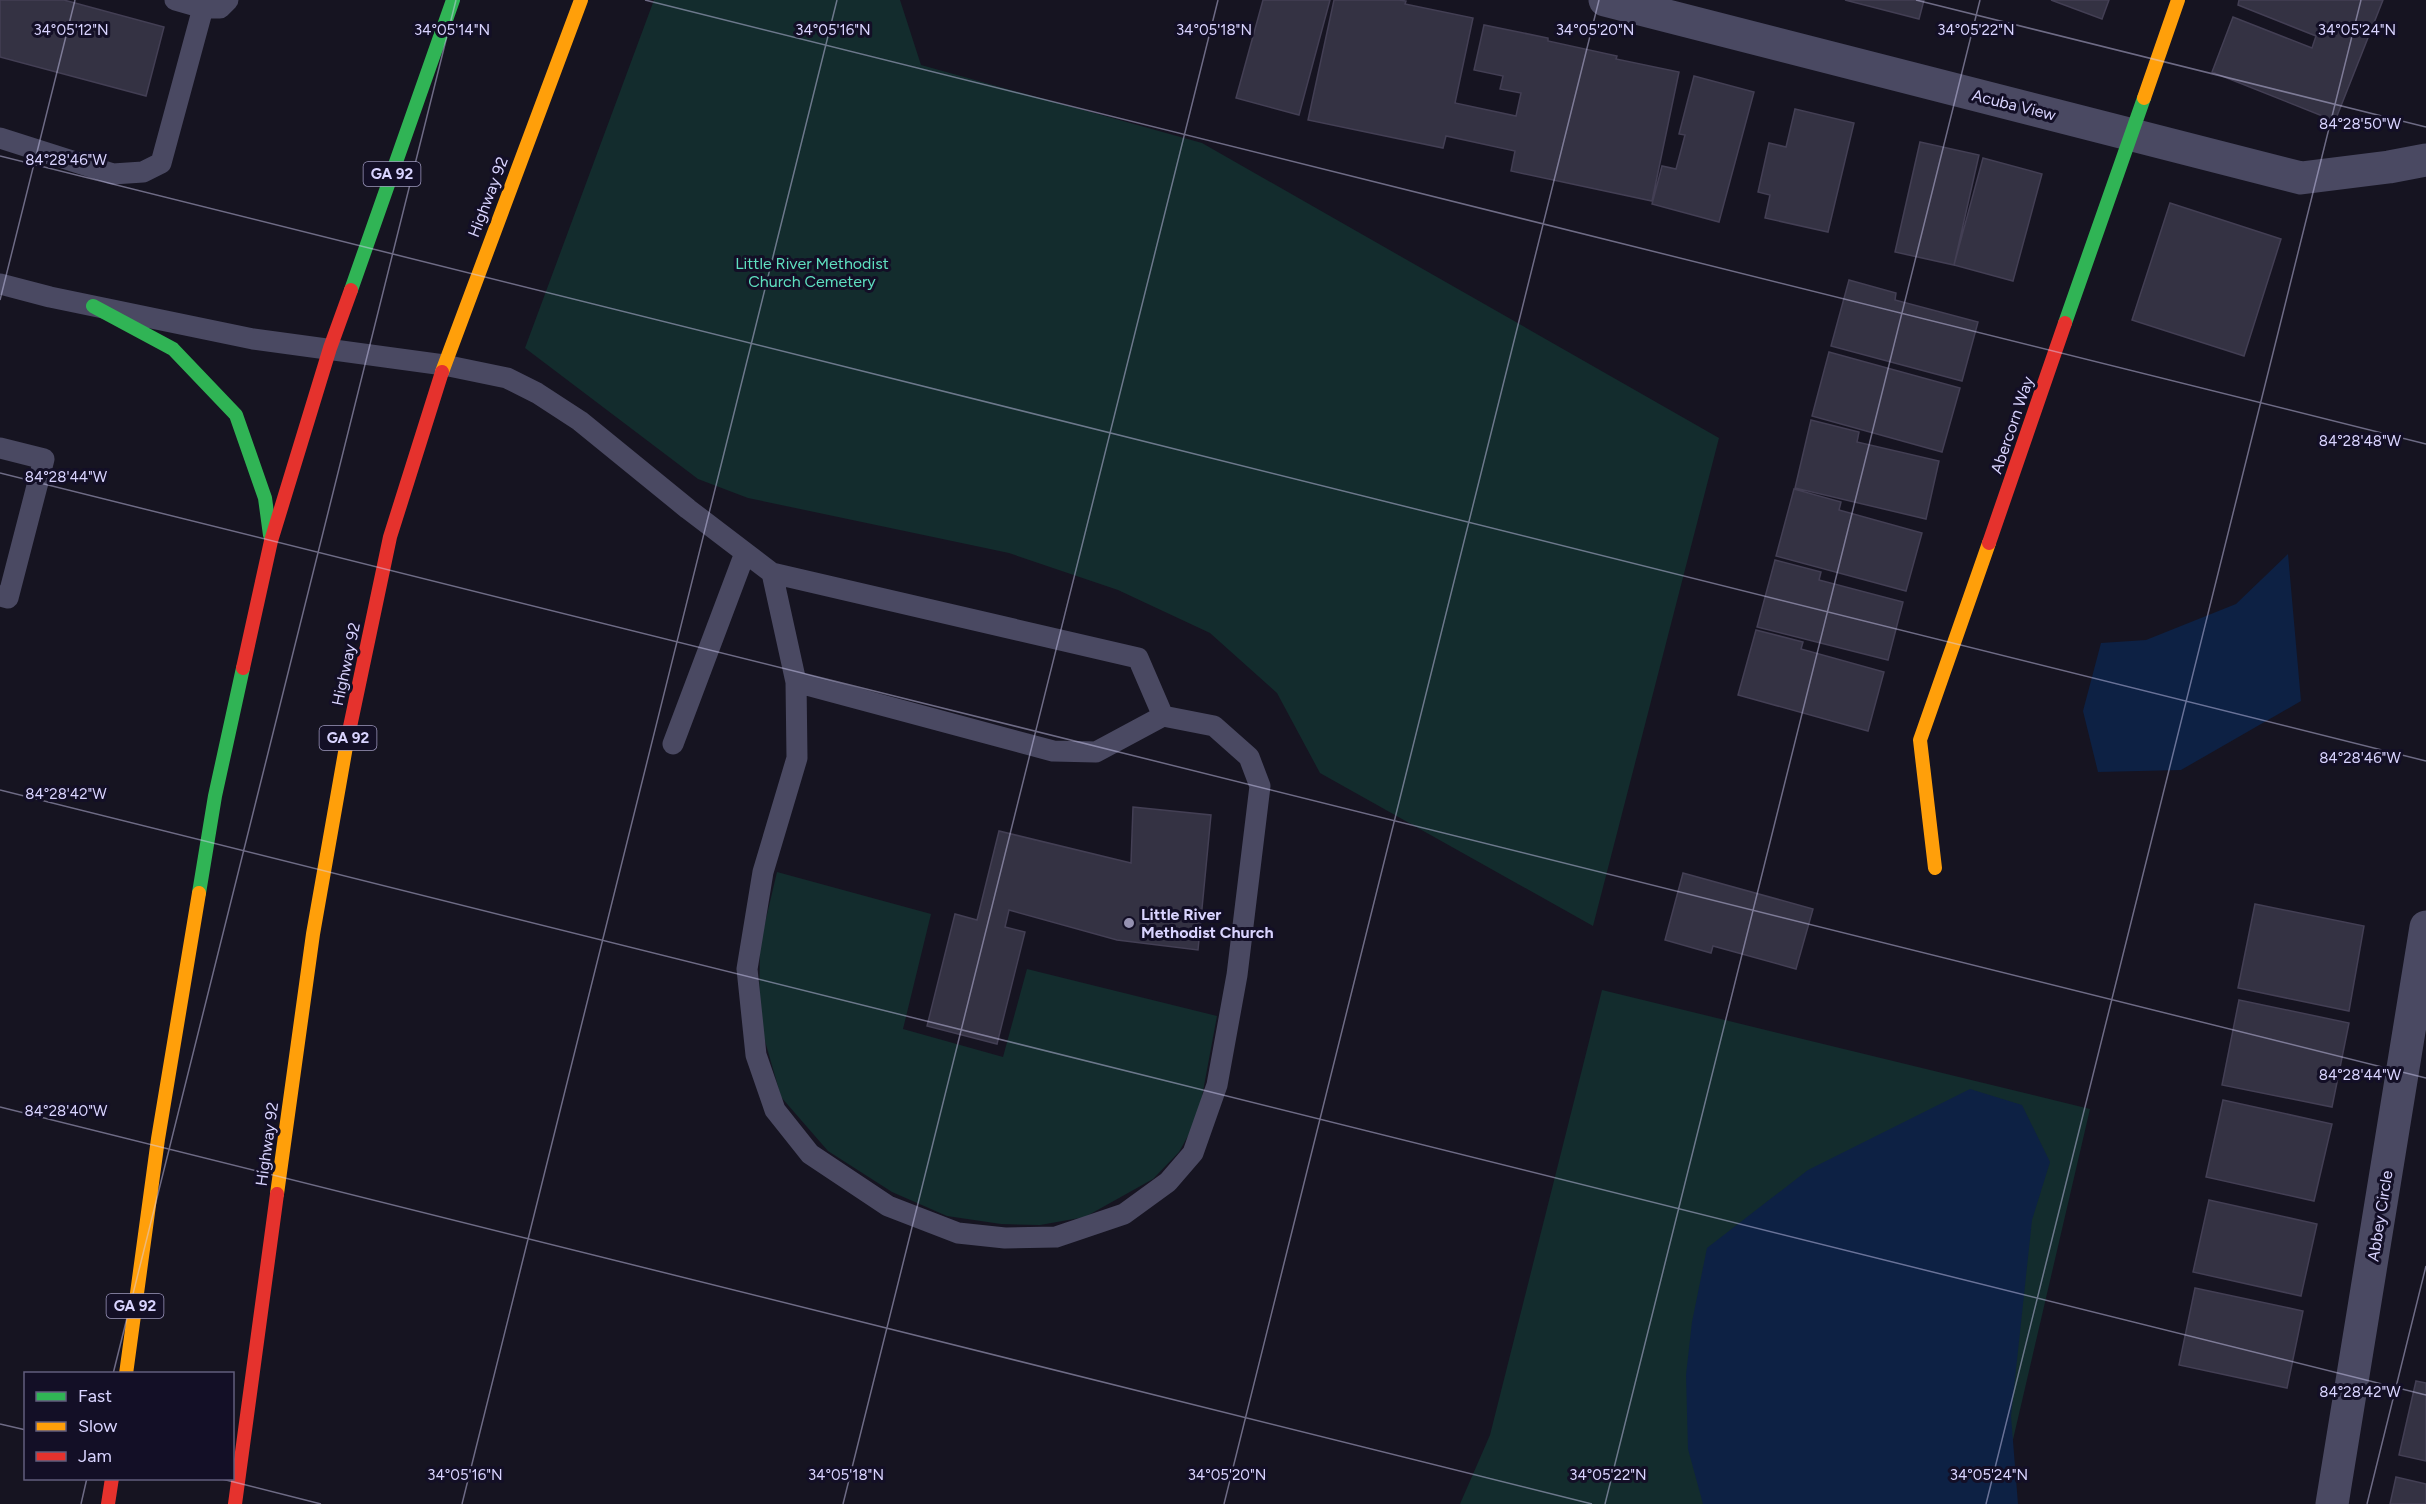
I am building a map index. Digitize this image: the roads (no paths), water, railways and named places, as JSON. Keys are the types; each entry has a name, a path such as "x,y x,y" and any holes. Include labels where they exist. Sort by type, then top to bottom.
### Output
{"main road":[{"name":"GA 92","path":"126,1372 158,1140 215,796 271,541 330,348 453,0"},
{"name":"Highway 92","path":"235,1504 313,934 341,768 390,537 444,365 580,0"},
{"name":"Abercorn Way","path":"1935,868 1920,740 2178,0"},
{"path":"93,306 173,349 236,415 265,498 271,541"},
{"path":"108,1504 111,1480"}],"street":[{"name":"Acuba View","path":"1605,0 2301,178 2389,167 2426,159"},
{"name":"Abbey Circle","path":"2332,1504 2426,927"}],"lane":[{"path":"176,0 203,8 220,8 228,0"},
{"path":"0,138 113,174 143,172 161,163 203,8"},
{"path":"0,284 253,339 444,365 507,378 537,393 580,421 688,509 772,573 1138,658 1163,716"},
{"path":"0,448 44,459 8,598 0,596"},
{"path":"673,744 745,553"},
{"path":"772,573 796,682 797,758 763,872 747,969 756,1055 776,1110 810,1154 888,1206 958,1233 1005,1238 1056,1238 1124,1214 1168,1182 1193,1153 1217,1084 1237,975 1260,786 1249,757 1214,726 1163,716 1096,752 1053,751 796,682"}],"water":[{"path":"2288,554 2301,701 2181,770 2098,772 2083,711 2101,643 2146,640 2236,604"},
{"path":"1970,1089 2022,1105 2050,1162 2032,1220 2011,1416 2018,1504 1703,1504 1688,1449 1686,1375 1692,1322 1707,1248 1808,1170"}],"place":[{"name":"Little River Methodist Church","path":"1129,923"}],"park label":[{"name":"Little River Methodist Church Cemetery","path":"812,272"}]}
